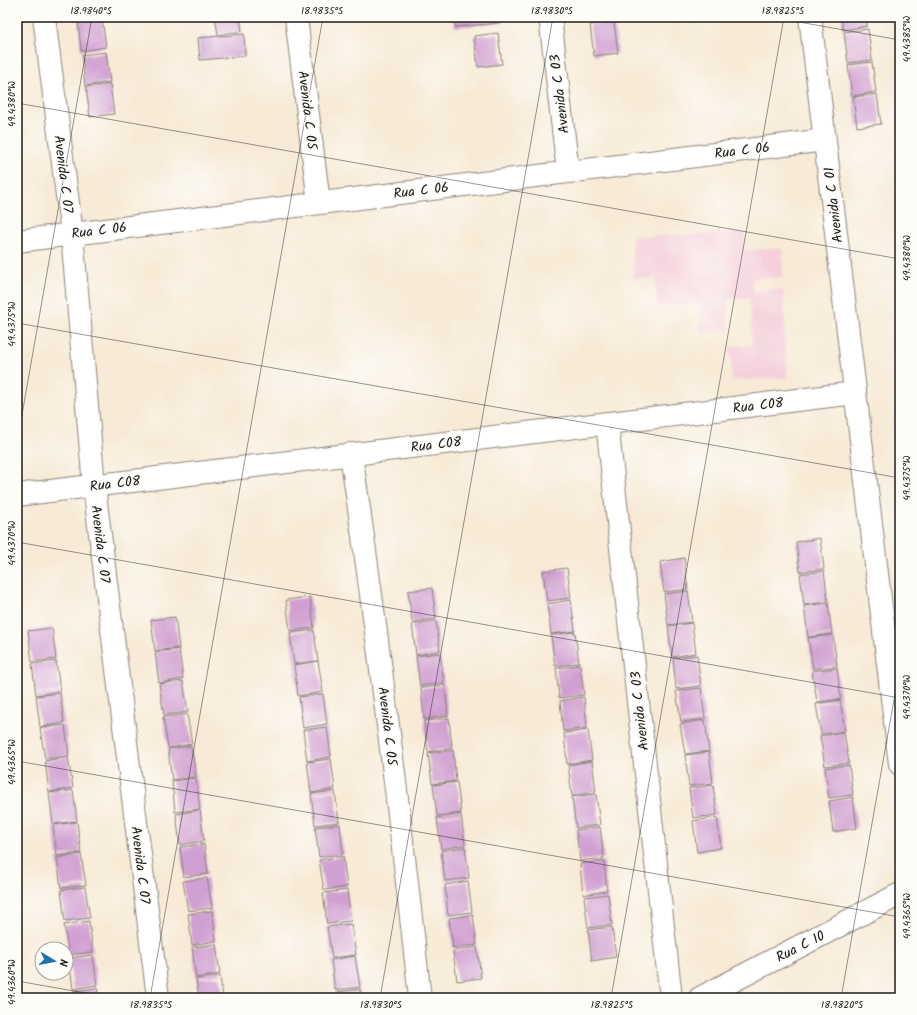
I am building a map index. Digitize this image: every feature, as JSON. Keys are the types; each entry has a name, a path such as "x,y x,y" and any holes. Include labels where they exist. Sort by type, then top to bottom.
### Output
{"street":[{"name":"Avenida C 07","path":"44,17 72,234 94,486 158,998"},
{"name":"Avenida C 05","path":"296,17 319,203"},
{"name":"Avenida C 03","path":"550,17 568,172"},
{"name":"Avenida C 01","path":"810,17 900,764"},
{"name":"Rua C 06","path":"17,240 825,140"},
{"name":"Rua C08","path":"17,495 855,393"},
{"name":"Avenida C 03","path":"607,423 671,998"},
{"name":"Avenida C 05","path":"351,454 376,628 403,840 420,998"},
{"name":"Rua C 10","path":"700,998 900,894"}],"shaded area":[{"path":"744,232 745,250 782,248 783,277 752,279 753,291 783,289 787,378 732,380 730,346 752,345 750,298 728,299 729,330 700,331 699,304 657,305 656,278 633,279 632,237"}],"building":[{"path":"102,17 106,47 81,51 78,20"},
{"path":"215,17 240,17 242,31 218,35"},
{"path":"454,17 500,17 500,23 455,27"},
{"path":"841,17 866,17 867,26 843,30"},
{"path":"614,22 618,53 594,56 590,25"},
{"path":"868,29 872,60 848,63 844,32"},
{"path":"498,33 502,64 478,67 474,36"},
{"path":"244,34 245,56 200,60 198,38"},
{"path":"106,52 110,82 85,86 82,55"},
{"path":"872,62 876,92 852,96 848,65"},
{"path":"110,84 114,114 90,117 86,87"},
{"path":"877,94 881,124 857,127 853,97"},
{"path":"820,538 824,569 800,572 796,542"},
{"path":"684,558 688,589 664,592 660,562"},
{"path":"567,568 571,598 547,601 543,571"},
{"path":"824,571 828,602 804,605 800,574"},
{"path":"432,588 436,619 412,622 408,591"},
{"path":"688,591 692,622 668,625 664,594"},
{"path":"310,597 314,628 290,631 286,600"},
{"path":"571,600 575,631 551,634 547,604"},
{"path":"828,603 832,634 808,637 804,606"},
{"path":"175,617 179,648 155,651 151,620"},
{"path":"436,621 440,651 416,655 412,624"},
{"path":"692,623 696,653 672,657 668,626"},
{"path":"52,628 56,659 32,662 28,631"},
{"path":"314,630 318,661 294,664 290,633"},
{"path":"575,632 579,663 555,666 551,635"},
{"path":"833,635 837,666 813,669 808,638"},
{"path":"179,649 183,679 159,683 155,652"},
{"path":"440,653 444,683 420,686 416,656"},
{"path":"697,655 701,686 676,689 673,658"},
{"path":"56,661 60,691 36,695 32,664"},
{"path":"318,661 323,692 298,696 294,665"},
{"path":"580,665 584,695 559,698 556,668"},
{"path":"837,668 841,699 817,702 812,671"},
{"path":"183,681 188,712 164,715 159,684"},
{"path":"445,685 448,716 424,719 421,688"},
{"path":"701,688 705,719 681,722 676,691"},
{"path":"60,693 64,723 40,727 36,696"},
{"path":"323,694 327,724 303,728 299,697"},
{"path":"584,697 587,728 563,731 560,701"},
{"path":"840,700 845,731 821,734 816,704"},
{"path":"187,714 192,744 168,748 163,717"},
{"path":"449,718 452,748 428,752 424,721"},
{"path":"705,720 709,751 685,754 680,724"},
{"path":"65,725 69,756 45,759 40,728"},
{"path":"327,727 331,757 307,761 303,730"},
{"path":"588,730 592,760 567,764 564,733"},
{"path":"844,732 849,763 825,766 820,736"},
{"path":"191,746 196,777 172,780 168,749"},
{"path":"453,750 456,781 432,784 428,753"},
{"path":"709,752 713,783 689,786 685,755"},
{"path":"68,757 73,788 49,792 45,761"},
{"path":"331,759 335,789 311,793 307,762"},
{"path":"592,761 596,792 572,796 568,765"},
{"path":"849,765 853,795 829,798 825,768"},
{"path":"196,778 200,809 175,812 172,781"},
{"path":"457,782 461,813 437,816 433,785"},
{"path":"713,785 717,815 693,818 689,788"},
{"path":"73,790 77,821 53,824 49,793"},
{"path":"335,791 339,822 315,825 311,794"},
{"path":"596,794 600,825 576,828 572,797"},
{"path":"853,797 857,828 833,832 829,801"},
{"path":"200,810 204,841 180,845 176,814"},
{"path":"461,814 465,845 441,849 437,818"},
{"path":"717,817 721,848 697,852 693,821"},
{"path":"77,822 81,853 57,856 53,825"},
{"path":"340,824 343,854 319,857 315,827"},
{"path":"600,827 604,858 580,861 576,830"},
{"path":"204,844 208,874 184,877 180,847"},
{"path":"465,847 469,878 445,881 441,851"},
{"path":"81,854 86,885 61,888 57,858"},
{"path":"343,856 347,887 324,890 319,860"},
{"path":"604,861 607,891 583,895 580,864"},
{"path":"207,878 212,908 188,911 183,881"},
{"path":"468,881 472,912 448,915 445,885"},
{"path":"85,887 90,918 65,921 61,890"},
{"path":"347,890 351,921 327,924 323,893"},
{"path":"608,894 612,925 588,928 584,897"},
{"path":"212,911 216,941 192,945 188,914"},
{"path":"473,915 477,945 453,948 449,918"},
{"path":"89,921 93,952 74,954 74,941 67,941 64,925"},
{"path":"351,924 356,955 332,958 327,927"},
{"path":"612,927 616,957 592,961 588,930"},
{"path":"216,944 220,974 196,978 192,947"},
{"path":"477,947 481,978 457,981 453,951"},
{"path":"93,955 97,985 73,989 72,981 74,981 74,957"},
{"path":"355,956 360,987 335,990 331,960"},
{"path":"220,976 223,998 199,998 196,979"},
{"path":"97,988 99,998 74,998 73,991"},
{"path":"360,989 361,998 336,998 336,992"}]}
